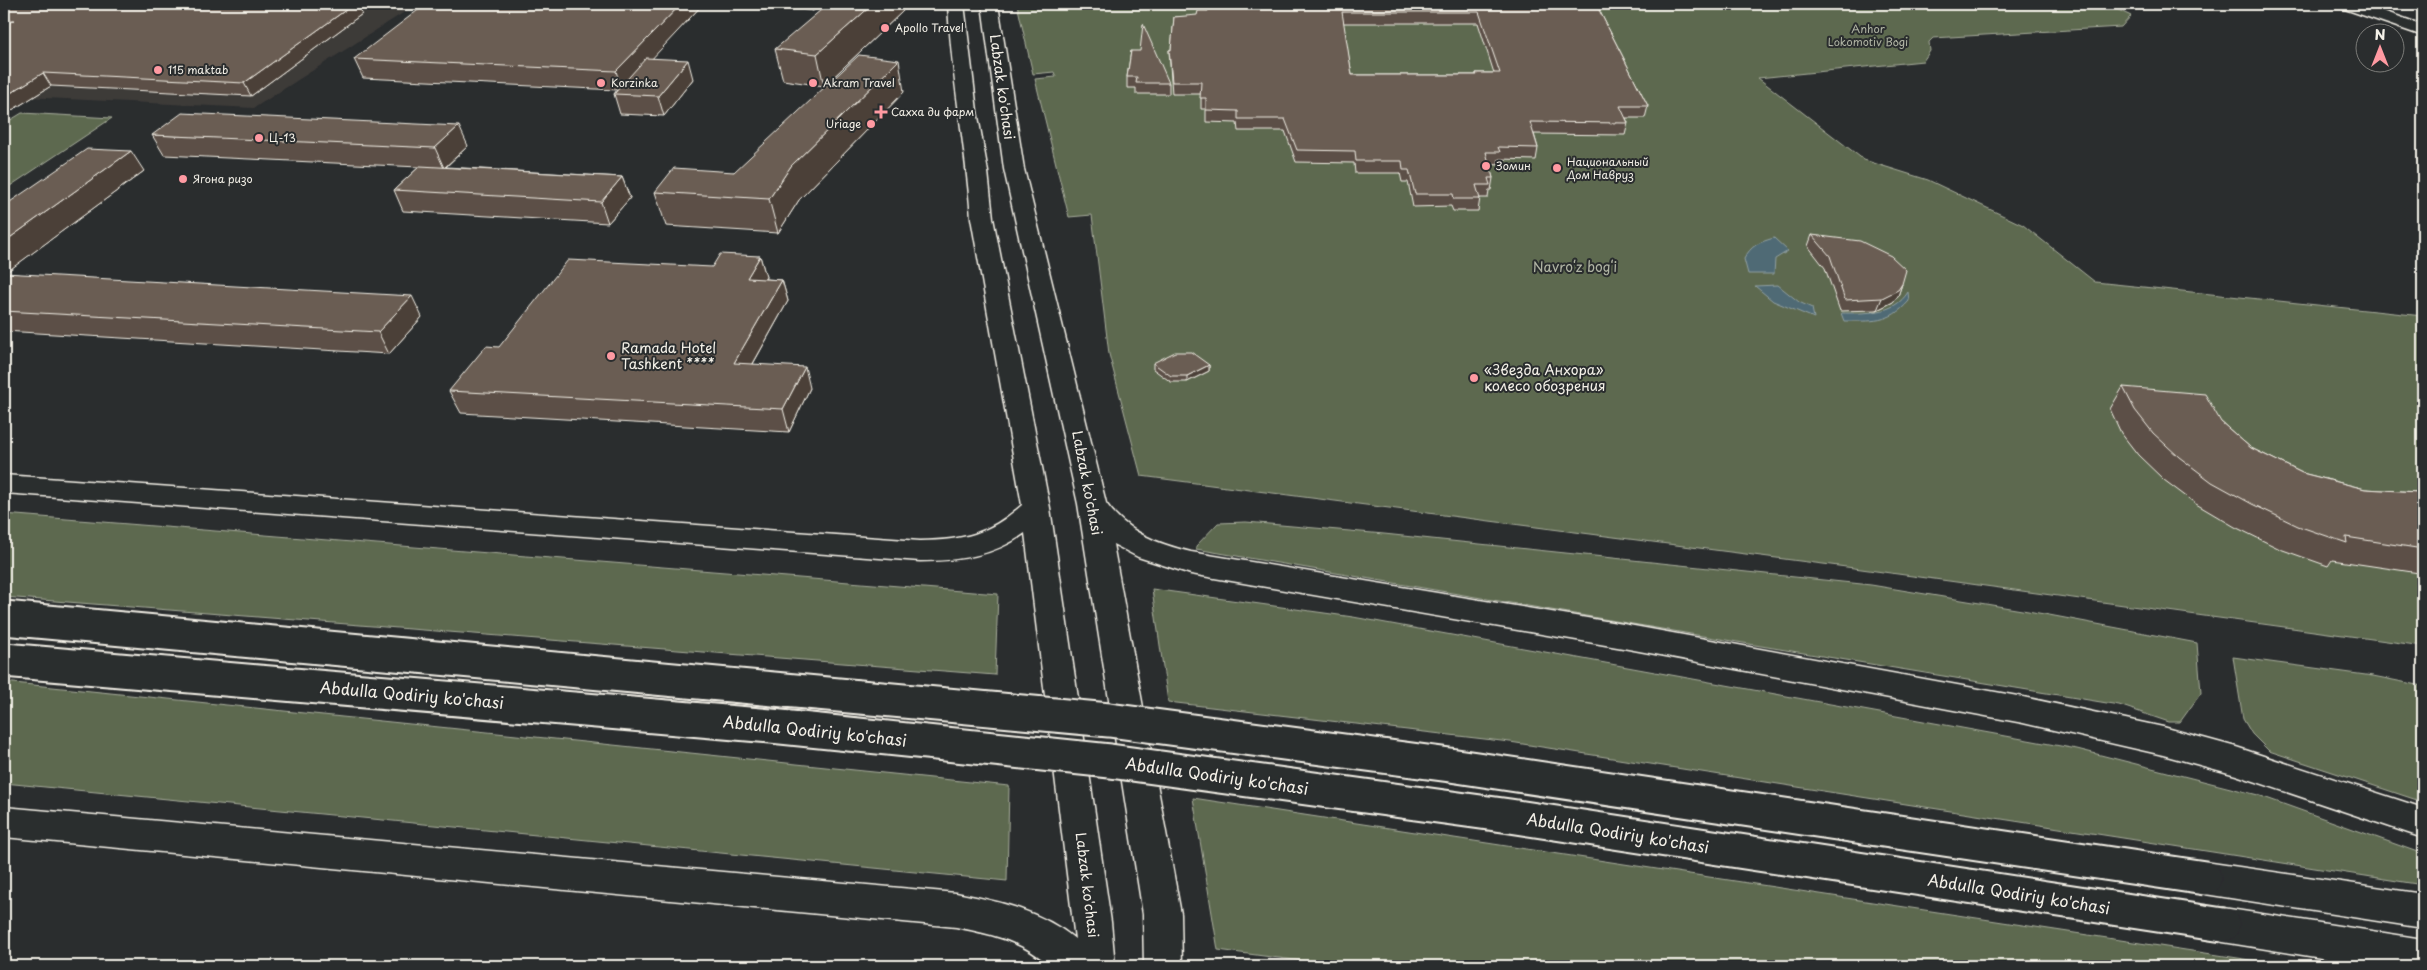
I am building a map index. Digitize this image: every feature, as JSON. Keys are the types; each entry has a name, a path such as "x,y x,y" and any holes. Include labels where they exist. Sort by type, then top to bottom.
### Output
{"main road":[{"path":"956,4 963,4"},
{"name":"Labzak ko'chasi","path":"956,4 966,111 978,172 982,218 1036,508 1092,922 1096,966"},
{"name":"Labzak ko'chasi","path":"990,4 1014,168 1092,504 1162,914 1163,966"},
{"path":"2348,4 2423,31"},
{"path":"978,172 1014,168"},
{"path":"4,484 920,551 959,550 983,544 1011,529 1036,508"},
{"path":"1092,504 1099,515 1118,535 1145,548 1190,563 1623,636 2024,710 2163,741 2236,760 2423,823"},
{"path":"4,618 1109,720 1450,765 2423,911"},
{"name":"Abdulla Qodiriy ko'chasi","path":"4,660 771,726 1110,761 1510,816 2223,925 2423,958"},
{"path":"4,822 956,910 1014,923 1035,932 1054,945 1074,966"}],"shaded area":[{"name":"115 maktab","path":"151,4 417,4 254,108 4,96 4,42"}],"green space":[{"name":"Navroʻz bogʻi","path":"1017,4 2106,4 2131,16 2121,27 1933,38 1929,42 1930,51 1923,61 1758,78 1864,160 1928,180 2023,225 2095,282 2423,316 2423,646 1854,568 1141,476 1109,354 1092,215 1069,217 1035,79 1056,77 1054,72 1033,74"},
{"path":"22,113 112,118 4,190 4,124"},
{"path":"4,514 998,594 995,675 4,597"},
{"path":"1246,522 1384,534 1871,585 2028,611 2197,643 2201,693 2180,722 2169,722 2119,705 1196,549 1196,546 1218,523"},
{"path":"1152,589 1353,617 2077,749 2258,795 2423,854 2423,885 1510,742 1168,702"},
{"path":"2233,657 2373,676 2423,686 2423,802 2269,751 2252,734 2243,719"},
{"path":"4,682 1009,786 1007,881 4,783"},
{"path":"1193,798 2290,966 1340,966 1218,950"}],"water":[{"path":"1774,238 1788,251 1775,259 1774,274 1748,274 1744,259 1747,254 1756,245"},
{"path":"1778,285 1799,302 1812,308 1814,318 1773,301 1755,286"},
{"path":"1908,292 1909,301 1894,314 1880,320 1844,321 1841,313 1887,309 1902,300"}],"building":[{"name":"115 maktab","path":"4,4 354,4 244,83 43,73 4,97 4,26 14,20 4,20"},
{"path":"426,4 681,4 616,71 354,59"},
{"path":"828,4 873,4 817,54 775,49"},
{"path":"1209,4 1596,4 1648,106 1620,106 1628,123 1530,122 1538,148 1498,147 1500,152 1486,152 1493,178 1488,178 1490,185 1476,185 1480,199 1454,199 1453,194 1415,194 1409,170 1403,170 1402,161 1356,161 1355,151 1297,150 1285,119 1238,119 1238,111 1206,110 1206,98 1200,98 1201,82 1172,82 1169,50 1171,50 1174,17 1197,15 1198,11 1208,11","holes":["1342,12 1479,12 1500,73 1476,73 1477,75 1352,75"]},
{"path":"1143,24 1169,83 1136,83 1137,77 1127,77 1131,51 1140,51"},
{"path":"859,55 899,60 791,166 769,199 655,192 674,168 734,172"},
{"path":"646,58 688,60 658,96 614,94"},
{"path":"182,113 459,126 435,148 152,135"},
{"path":"87,149 131,151 4,242 4,206"},
{"path":"420,166 622,177 601,202 394,190"},
{"path":"1812,235 1860,241 1891,256 1906,270 1902,284 1898,290 1882,298 1845,300 1830,256"},
{"name":"Ramada Hotel Tashkent ****","path":"720,254 760,256 747,278 782,280 734,363 805,367 783,409 449,391 486,346 499,347 568,260 712,267"},
{"path":"4,273 412,296 378,332 4,311"},
{"path":"1175,352 1191,352 1209,365 1187,376 1171,376 1153,363"},
{"path":"2123,387 2205,394 2221,422 2251,448 2302,473 2365,489 2423,492 2423,549 2346,537 2347,543 2298,526 2252,504 2212,482 2179,457 2153,433 2135,410"}],"place":[{"name":"Apollo Travel","path":"885,28"},
{"name":"115 maktab","path":"158,70"},
{"name":"Korzinka","path":"601,83"},
{"name":"Akram Travel","path":"813,83"},
{"name":"Сахха ди фарм","path":"881,112"},
{"name":"Uriage","path":"871,124"},
{"name":"Ц-13","path":"259,138"},
{"name":"Зомин","path":"1486,166"},
{"name":"Национальный Дом Навруз","path":"1557,168"},
{"name":"Ягона ризо","path":"183,179"},
{"name":"Ramada Hotel Tashkent ****","path":"611,356"},
{"name":"«Звезда Анхора» колесо обозрения","path":"1474,378"}],"park label":[{"name":"Anhor Lokomotiv Bogi","path":"1868,35"}]}
